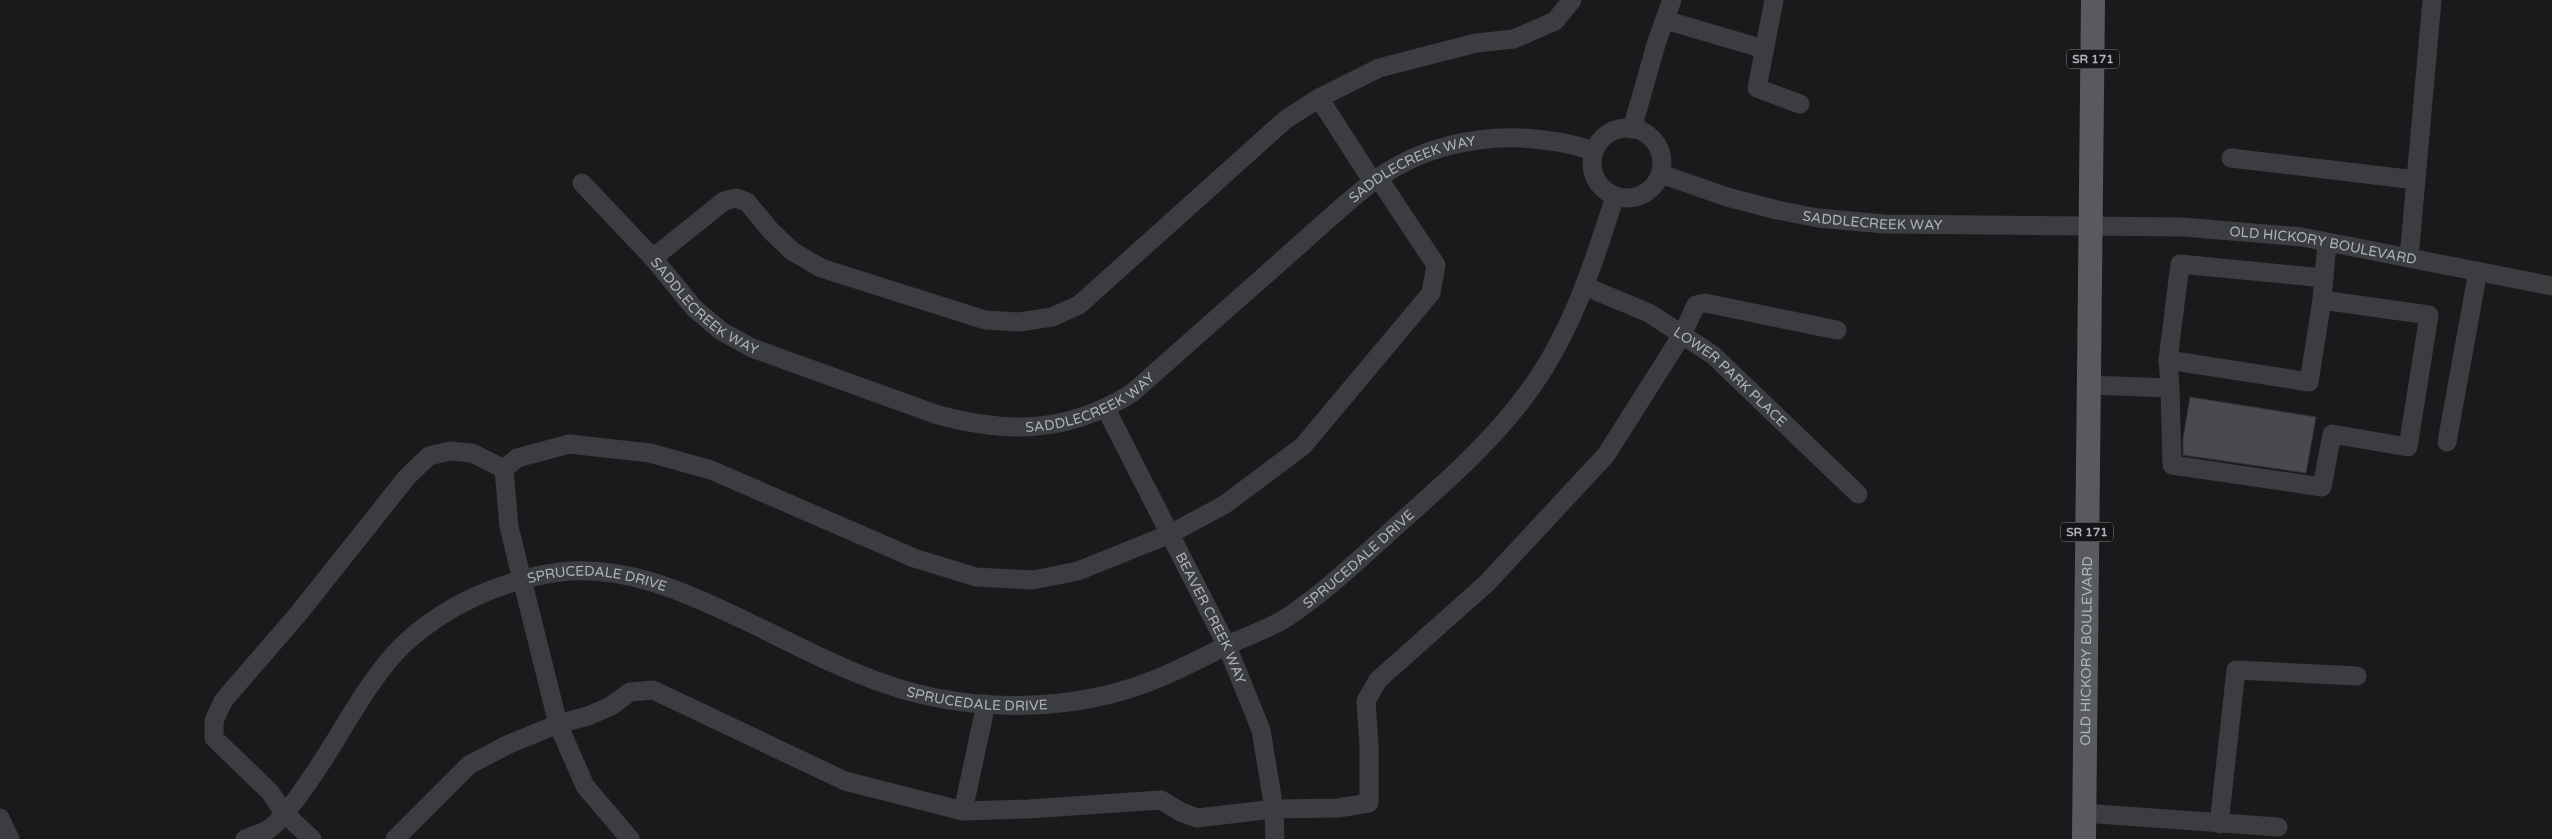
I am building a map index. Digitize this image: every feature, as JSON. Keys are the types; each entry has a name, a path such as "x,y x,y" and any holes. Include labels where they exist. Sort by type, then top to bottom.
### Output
{"main road":[{"name":"OLD HICKORY BOULEVARD","path":"2084,839 2093,0"}],"street":[{"path":"654,258 724,201 736,198 747,202 771,231 792,251 820,268 985,320 1019,322 1052,318 1079,305 1285,120 1319,98 1379,68 1476,43 1514,39 1555,21 1572,0"},
{"path":"1632,129 1672,0"},
{"path":"1774,0 1756,88 1800,104"},
{"path":"2409,258 2432,0"},
{"path":"1665,20 1764,49"},
{"path":"504,469 517,458 569,444 650,453 711,470 914,558 976,577 1034,580 1078,571 1170,534 1224,505 1303,446 1431,293 1436,265 1319,98"},
{"path":"1618,129 1632,129 1645,133 1655,142 1661,154 1661,174 1654,186 1643,195 1629,198 1615,196 1604,190 1596,181 1592,163 1594,151 1606,135 1618,129"},
{"name":"SADDLECREEK WAY","path":"582,183 654,258 694,308 721,331 752,348 938,415 967,423 1016,429 1061,423 1106,409 1132,393 1376,180 1407,162 1447,145 1494,137 1533,137 1572,144 1594,151"},
{"path":"2230,158 2416,180"},
{"name":"SADDLECREEK WAY","path":"1661,174 1726,197 1818,218 1884,224 2091,225"},
{"name":"SPRUCEDALE DRIVE","path":"245,839 270,828 284,813 305,787 382,670 403,646 457,605 490,590 522,580 562,572 598,572 631,576 666,585 702,599 857,673 910,691 942,699 986,704 1044,704 1091,698 1142,685 1184,668 1284,619 1326,589 1457,472 1502,426 1533,386 1555,350 1584,286 1615,196"},
{"name":"OLD HICKORY BOULEVARD","path":"2091,225 2183,227 2302,237 2552,286"},
{"path":"2168,360 2309,382 2322,300 2327,242"},
{"path":"2322,300 2429,315 2408,448 2332,434 2322,487 2172,466 2168,360 2180,264 2324,278"},
{"path":"2448,442 2478,271"},
{"name":"LOWER PARK PLACE","path":"1584,286 1650,313 1712,356 1858,494"},
{"path":"395,839 470,765 507,745 558,724 588,716 612,706 630,692 653,690 845,781 963,811 1161,800 1181,812 1197,818 1274,809 1338,808 1369,802 1369,746 1366,701 1378,680 1487,583 1606,455 1682,335 1692,310 1696,305 1705,303 1837,330"},
{"path":"2089,385 2170,388"},
{"name":"BEAVER CREEK WAY","path":"1106,409 1227,646 1261,730 1274,809 1275,839"},
{"path":"312,839 284,813 270,792 214,738 214,721 223,701 299,613 406,477 429,456 450,451 472,452 504,469"},
{"path":"504,469 509,527 558,724 585,786 630,839"},
{"path":"2219,824 2236,670 2357,676"},
{"path":"963,811 986,704"},
{"path":"2084,813 2278,827"},
{"path":"0,818 10,839"}],"building":[{"path":"2190,397 2316,417 2306,473 2183,455 2183,439"}]}
